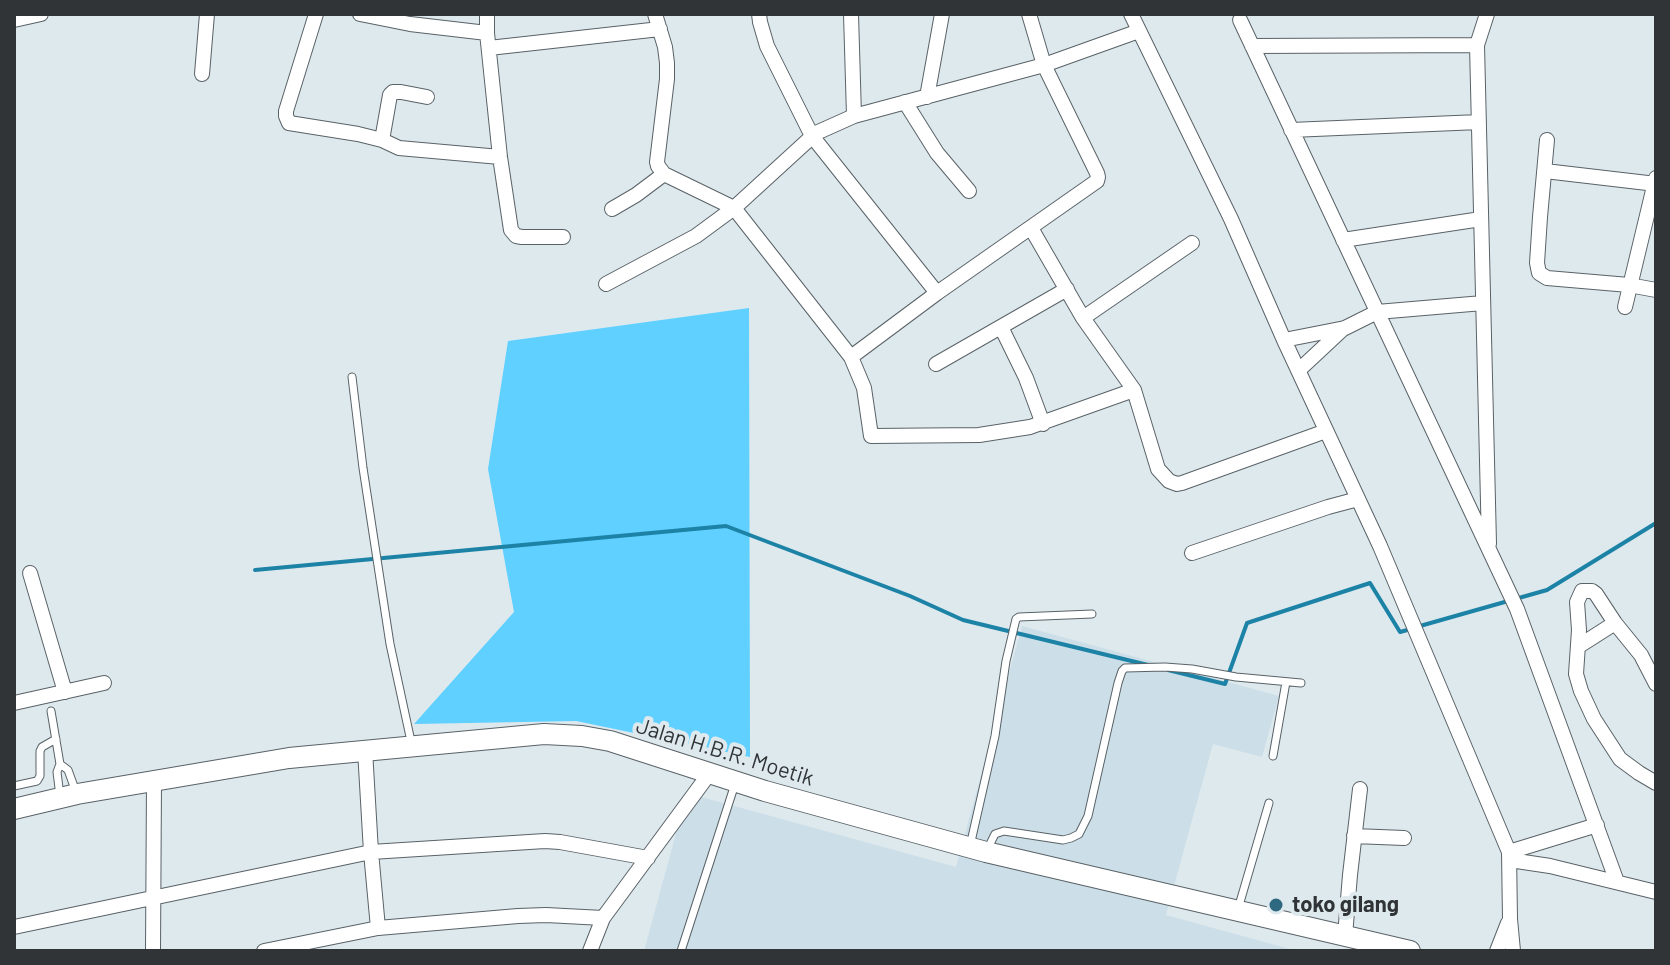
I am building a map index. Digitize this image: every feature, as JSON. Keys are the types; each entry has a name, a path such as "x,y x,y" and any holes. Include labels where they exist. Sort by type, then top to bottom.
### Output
{"street":[{"path":"14,20 41,14"},
{"path":"202,74 207,14"},
{"path":"316,14 286,111 287,120 294,125 358,134 408,149 500,157"},
{"path":"360,14 488,40 660,29"},
{"path":"487,14 500,157 512,232 522,237 563,237"},
{"path":"655,14 665,47 667,79 657,162 660,170 734,208 851,357 864,388 872,437 979,435 1043,424 1134,390"},
{"path":"759,14 767,46 812,136 937,293"},
{"path":"851,14 854,116"},
{"path":"927,97 942,14"},
{"path":"851,357 1097,181 1098,177 1044,65 1029,14"},
{"path":"1131,14 1231,219 1358,499 1406,606 1509,856 1513,951"},
{"path":"1487,14 1477,45 1489,550"},
{"path":"1240,20 1517,609 1617,882"},
{"path":"606,284 696,236 734,208 812,136 854,116 1044,65 1139,31"},
{"path":"1252,46 1477,45"},
{"path":"382,140 393,92 427,97"},
{"path":"905,102 937,153 969,191"},
{"path":"1291,130 1479,122"},
{"path":"1547,140 1539,233 1539,273 1547,278 1656,290"},
{"path":"1545,171 1655,182 1625,307"},
{"path":"612,209 664,174"},
{"path":"1343,240 1481,219"},
{"path":"1031,228 1083,318 1134,390 1158,469 1172,483 1182,483 1326,431"},
{"path":"1083,318 1192,243"},
{"path":"936,364 1067,289"},
{"path":"1284,340 1345,328 1377,312 1483,303"},
{"path":"1001,327 1026,378 1043,424"},
{"path":"1299,370 1345,328"},
{"path":"1192,553 1358,499"},
{"path":"30,573 65,692"},
{"path":"1656,684 1641,655 1596,594 1582,591 1577,602 1577,681 1594,719 1620,759 1656,783"},
{"path":"1579,646 1615,623"},
{"path":"14,703 104,683"},
{"name":"Jalan H.B.R. Moetik","path":"14,809 69,796 289,758 563,734 610,741 735,782 978,850 1410,951"},
{"path":"365,750 378,928"},
{"path":"590,951 603,918 709,774"},
{"path":"153,951 154,781"},
{"path":"1345,936 1360,789"},
{"path":"1509,856 1597,825"},
{"path":"1354,836 1404,838"},
{"path":"14,927 371,852 545,841 648,858"},
{"path":"1542,842 1550,866"},
{"path":"1509,856 1656,892"},
{"path":"264,951 378,928 532,915 603,918"},
{"path":"1497,951 1510,919"}],"lane":[{"path":"352,377 390,644 412,746"},
{"path":"978,850 1010,638 1016,619 1092,614"},
{"path":"978,850 995,834 1004,831 1063,840 1079,834 1088,816 1122,671 1128,666 1165,667 1301,683"},
{"path":"1273,756 1286,682"},
{"path":"51,711 60,764 57,772 69,796"},
{"path":"14,786 37,781 40,776 40,751 56,739"},
{"path":"60,764 68,770 69,796"},
{"path":"681,951 735,782"},
{"path":"1237,911 1269,803"}],"shaded area":[{"path":"749,308 750,757 576,721 414,724 514,612 488,469 508,341"},
{"path":"1022,626 1279,696 1262,757 1213,744 1166,915 1297,951 644,951 687,793 956,867"}],"waterway":[{"path":"1420,626 1547,590 1656,523"},
{"path":"255,570 726,526 910,596 963,620 1148,665"},
{"path":"1168,670 1225,684 1247,623 1370,583 1400,632 1411,629"}],"place":[{"name":"toko gilang","path":"1276,905"}]}
